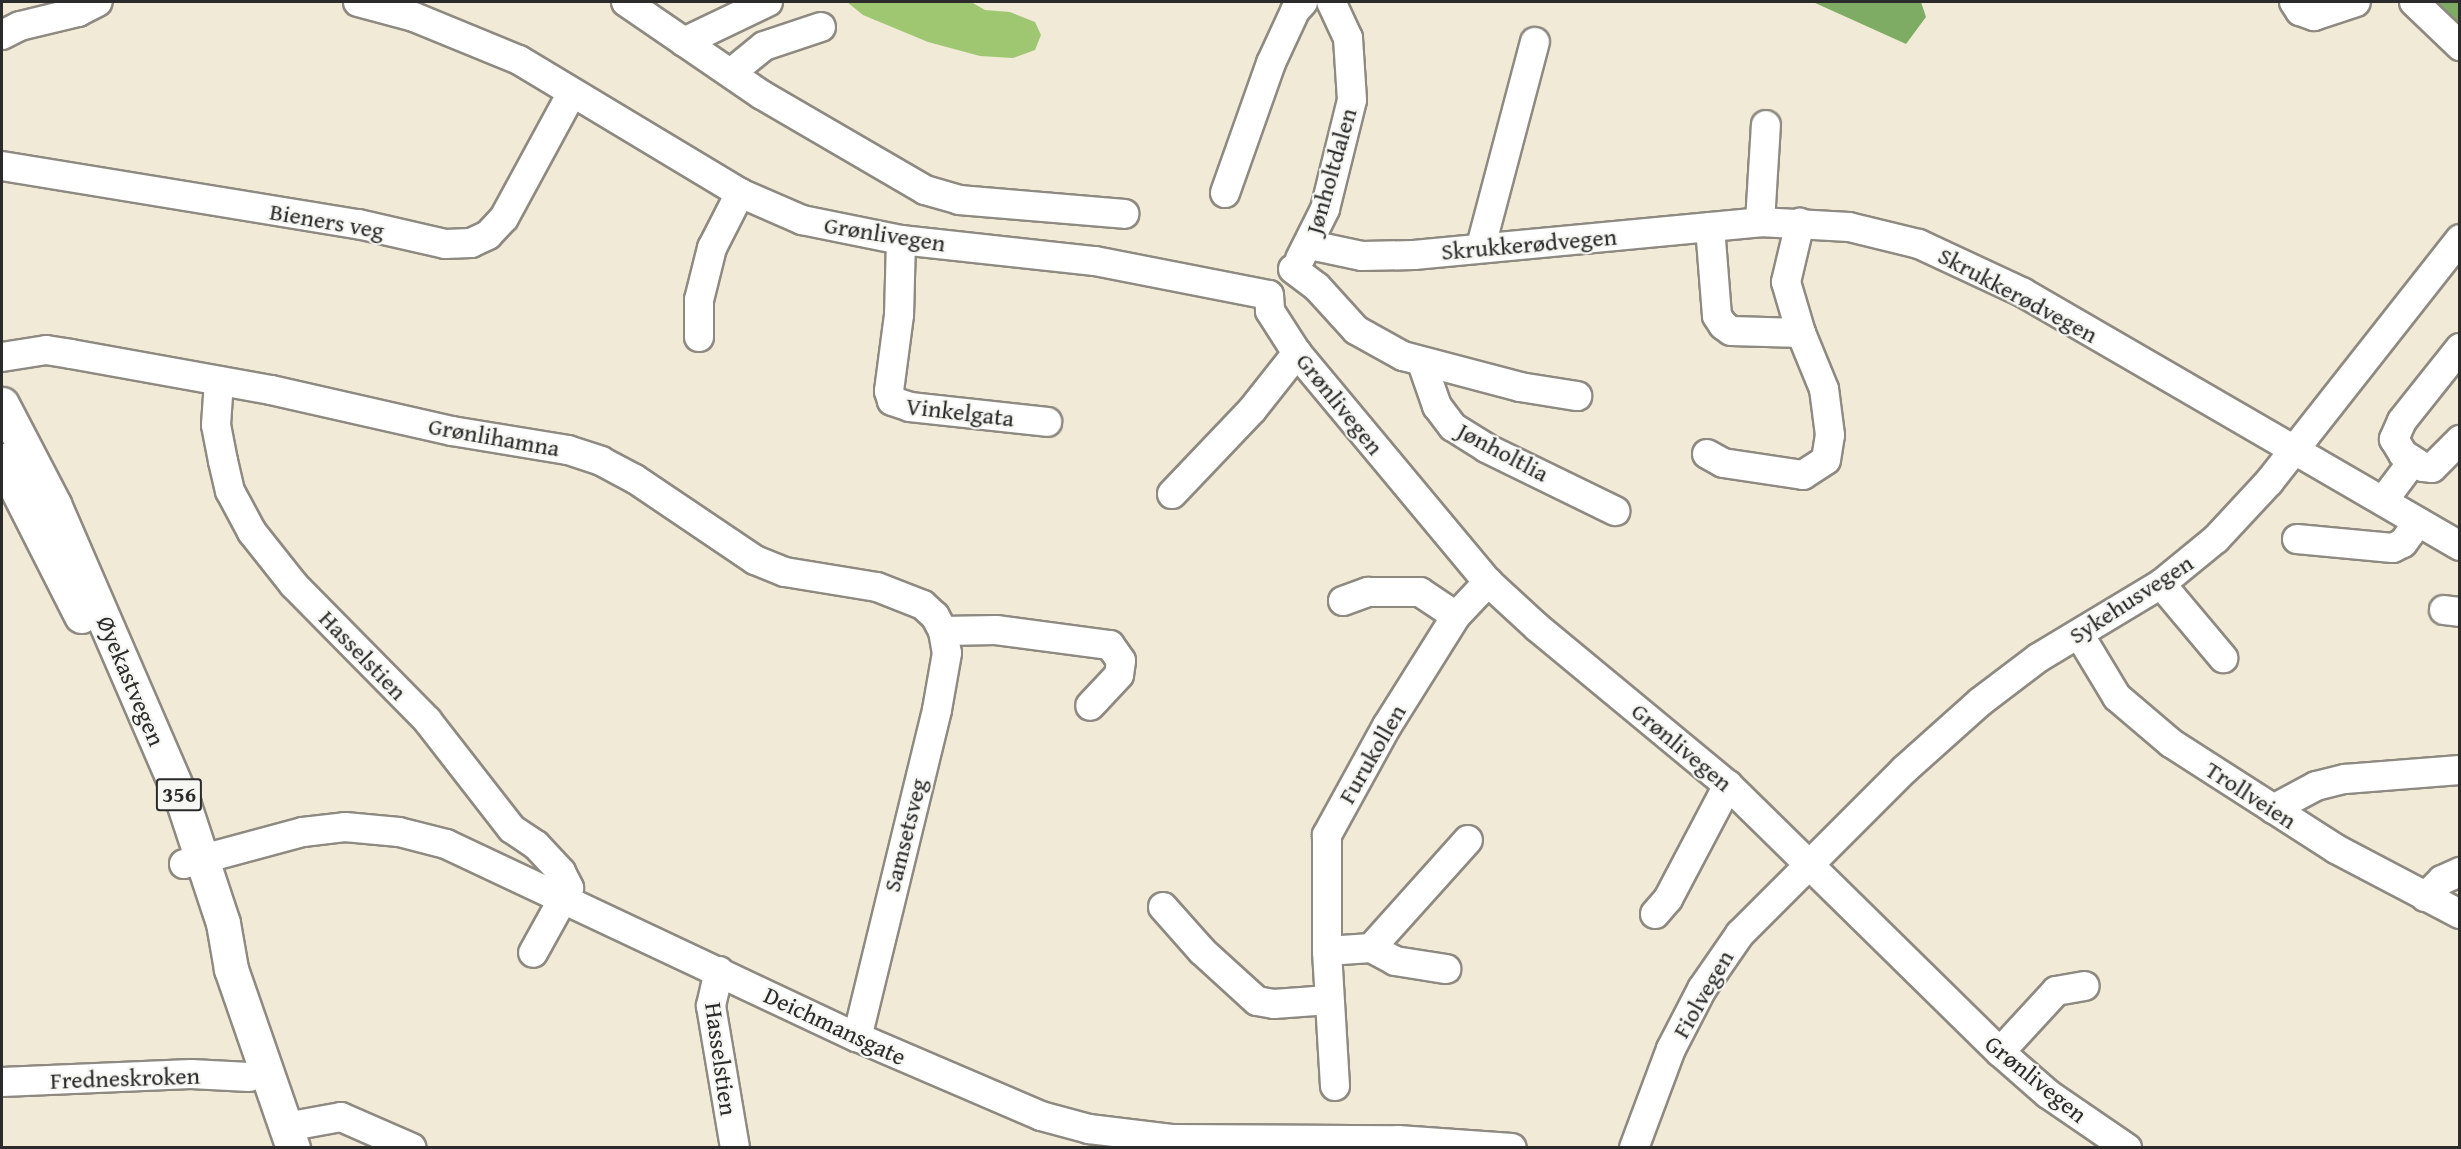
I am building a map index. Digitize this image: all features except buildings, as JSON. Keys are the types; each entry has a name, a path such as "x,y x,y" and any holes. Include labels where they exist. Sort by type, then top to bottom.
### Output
{"main road":[{"name":"Øyekastvegen","path":"2,404 10,466 193,861 208,928 231,969 290,1137"}],"street":[{"path":"2,35 21,26 78,12 98,2"},
{"name":"Grønlivegen","path":"626,2 732,72 762,95 925,190 959,200 1124,214"},
{"path":"684,42 768,2"},
{"path":"1225,193 1271,63 1295,11 1303,2"},
{"name":"Jønholtdalen","path":"1269,295 1293,269 1310,245 1332,184 1352,100 1348,38 1330,2"},
{"path":"2295,2 2300,11 2314,16 2356,2"},
{"path":"2414,2 2460,46"},
{"name":"Grønlivegen","path":"370,3 414,17 519,60 740,193 802,220 901,240 1095,261 1269,295 1270,311 1297,353 1488,582 1538,628 1728,785 2000,1052 2048,1094 2127,1148"},
{"path":"732,72 764,46 821,27"},
{"path":"1481,246 1535,42"},
{"name":"Bieners veg","path":"2,166 358,225 445,244 471,243 488,235 504,218 573,93"},
{"path":"1760,222 1766,125"},
{"path":"699,337 699,300 712,248 740,193"},
{"name":"Skrukkerødvegen","path":"1310,245 1382,257 1481,246 1760,222 1800,223 1882,234 1954,258 2058,312 2460,546"},
{"path":"1707,454 1723,463 1803,475 1826,460 1830,435 1824,389 1801,333 1785,282 1800,223"},
{"path":"1710,227 1718,315 1723,326 1731,331 1801,333"},
{"name":"Sykehusvegen","path":"1809,863 1980,702 2079,634 2162,584 2216,539 2293,450 2460,239"},
{"name":"Vinkelgata","path":"901,240 899,315 889,391 892,401 910,407 1047,422"},
{"path":"1293,269 1317,287 1356,330 1422,363 1520,387 1577,396"},
{"path":"2460,348 2396,430 2397,446 2413,461 2432,468 2460,440"},
{"name":"Grønlihamna","path":"2,357 46,350 219,381 452,431 568,450 601,461 754,560 785,572 903,594 935,616 944,631"},
{"path":"1172,494 1232,433 1297,353"},
{"name":"Jønholtlia","path":"1422,363 1437,406 1453,427 1486,448 1616,511"},
{"name":"Hasselstien","path":"219,381 216,425 223,461 230,491 252,532 294,585 427,720 512,829 536,845 561,872 569,888 564,899"},
{"path":"2383,501 2413,461"},
{"path":"2297,539 2393,548 2403,543 2418,522"},
{"name":"Furukollen","path":"1335,1086 1327,951 1328,835 1382,736 1456,616 1488,582"},
{"path":"2162,584 2223,658"},
{"path":"1343,600 1368,592 1420,592 1456,616"},
{"path":"944,631 996,630 1110,645 1121,661 1119,675 1090,706"},
{"name":"Samsetsveg","path":"857,1037 937,710 947,652 944,631"},
{"name":"Trollveien","path":"2079,634 2096,668 2139,719 2272,809 2425,897 2460,914"},
{"path":"2272,809 2316,786 2345,779 2460,770"},
{"path":"1655,914 1668,899 1728,785"},
{"name":"Deichmansgate","path":"193,861 303,832 345,827 399,832 446,844 857,1037 1012,1106 1121,1134 1173,1139 1398,1140 1512,1148"},
{"path":"1371,948 1468,840"},
{"name":"Fiolvegen","path":"1634,1148 1671,1049 1719,960 1809,863"},
{"path":"2425,897 2442,880 2460,872"},
{"path":"533,953 564,899"},
{"path":"1163,907 1202,951 1257,1001 1274,1004 1329,1000"},
{"path":"1327,951 1371,948 1395,961 1446,969"},
{"name":"Hasselstien","path":"719,971 711,1006 735,1148"},
{"path":"2000,1052 2056,991 2085,986"},
{"name":"Fredneskroken","path":"2,1082 191,1074 249,1077"},
{"path":"290,1137 341,1117 412,1148"}],"green space":[{"path":"847,2 971,2 985,10 1010,12 1035,22 1041,35 1035,50 1013,58 980,56 928,42 863,15"},
{"path":"1813,2 1921,2 1926,17 1906,44"},
{"path":"2430,2 2459,2 2459,62 2432,4"}]}
